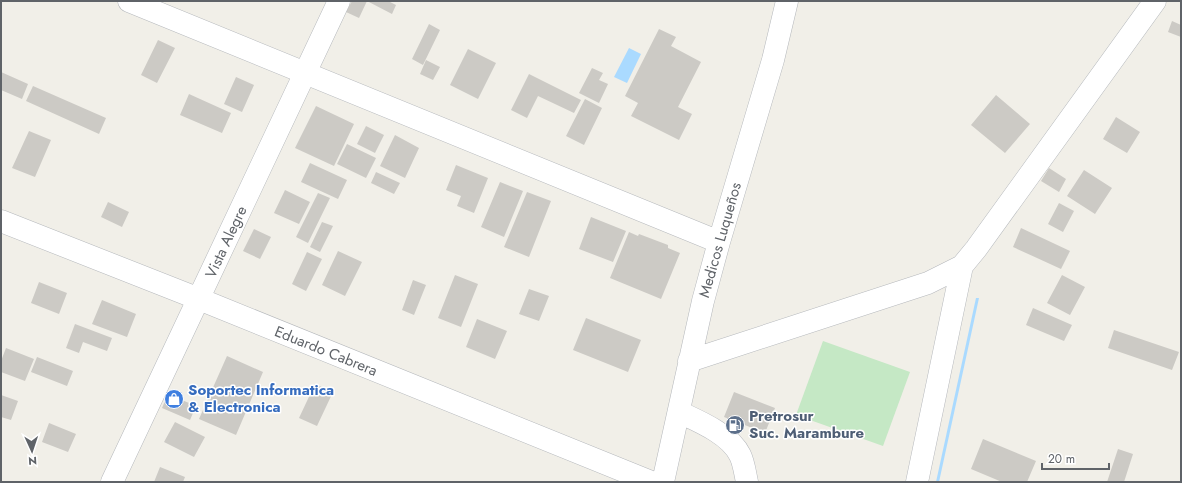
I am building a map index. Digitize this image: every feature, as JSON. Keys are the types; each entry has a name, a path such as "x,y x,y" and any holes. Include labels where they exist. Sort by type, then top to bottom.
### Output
{"street":[{"path":"129,1 719,242"},
{"name":"Vista Alegre","path":"112,482 339,1"},
{"name":"Medicos Luqueños","path":"663,482 703,301 773,60 787,1"},
{"path":"689,361 928,283 962,266 1049,149 1155,1"},
{"name":"Eduardo Cabrera","path":"1,221 199,299 651,482"},
{"path":"918,482 962,266"},
{"path":"678,412 717,431 733,445 740,453 747,482"}],"green space":[{"path":"823,341 910,372 883,446 796,415"}],"water":[{"path":"629,48 641,54 627,83 614,77"},
{"path":"976,298 979,298 939,482 936,482"}],"building":[{"path":"352,1 367,1 359,18 346,12"},
{"path":"367,1 388,1 396,5 392,14"},
{"path":"1172,21 1181,25 1181,37 1168,32"},
{"path":"429,24 440,30 423,65 412,59"},
{"path":"659,29 676,37 671,46 701,62 678,107 692,114 679,140 631,116 638,103 625,96"},
{"path":"158,40 175,48 157,83 141,75"},
{"path":"468,49 496,63 478,99 450,85"},
{"path":"426,60 440,67 433,80 420,74"},
{"path":"592,68 603,73 599,80 608,84 599,103 579,93"},
{"path":"1,72 28,84 22,99 1,90"},
{"path":"529,74 581,100 574,113 538,96 527,118 511,110"},
{"path":"236,77 254,85 242,112 224,104"},
{"path":"33,86 106,118 99,134 26,101"},
{"path":"189,94 231,113 222,133 180,115"},
{"path":"996,95 1030,124 1005,153 971,125"},
{"path":"585,99 602,108 584,145 566,136"},
{"path":"316,106 354,124 334,166 295,148"},
{"path":"1116,117 1140,132 1127,153 1103,139"},
{"path":"366,126 384,135 375,153 357,144"},
{"path":"29,131 51,140 35,177 12,168"},
{"path":"395,135 419,148 405,178 380,166"},
{"path":"347,144 376,158 366,178 337,164"},
{"path":"310,163 347,180 338,199 301,182"},
{"path":"456,165 488,178 474,213 457,206 461,196 446,190"},
{"path":"1049,168 1066,179 1059,192 1041,181"},
{"path":"1084,170 1112,188 1095,214 1067,196"},
{"path":"376,172 400,183 394,194 371,183"},
{"path":"500,182 523,191 504,237 481,227"},
{"path":"285,190 310,202 299,224 274,213"},
{"path":"527,192 551,201 529,257 504,247"},
{"path":"318,193 330,198 308,243 296,237"},
{"path":"108,202 129,212 122,227 101,217"},
{"path":"1059,203 1074,211 1063,232 1048,224"},
{"path":"591,217 626,231 613,262 579,249"},
{"path":"322,222 333,226 320,252 310,247"},
{"path":"1021,228 1070,251 1061,269 1013,247"},
{"path":"254,229 271,237 260,259 243,251"},
{"path":"629,232 638,236 639,234 668,245 668,248 680,253 661,299 610,278"},
{"path":"338,251 362,262 345,296 322,285"},
{"path":"307,252 322,259 306,291 292,284"},
{"path":"455,275 478,284 461,327 438,318"},
{"path":"1062,275 1085,287 1070,315 1047,303"},
{"path":"413,280 426,285 414,315 402,310"},
{"path":"39,282 67,293 59,314 31,303"},
{"path":"529,289 549,296 539,321 519,314"},
{"path":"102,300 136,314 127,337 92,324"},
{"path":"1033,308 1072,325 1064,341 1026,325"},
{"path":"586,318 641,340 628,372 573,350"},
{"path":"477,319 507,331 495,359 466,347"},
{"path":"75,324 112,338 107,351 83,342 79,353 66,348"},
{"path":"1114,330 1179,352 1172,370 1108,348"},
{"path":"6,348 34,359 25,381 1,372 1,361"},
{"path":"227,356 263,372 236,435 199,419"},
{"path":"37,357 73,371 67,386 31,372"},
{"path":"315,384 333,392 317,426 299,418"},
{"path":"734,392 775,408 765,433 724,417"},
{"path":"168,394 196,406 190,420 162,408"},
{"path":"1,395 18,401 11,420 1,417"},
{"path":"175,422 205,437 194,457 164,442"},
{"path":"49,423 76,434 68,452 42,442"},
{"path":"983,439 1036,461 1027,482 1002,482 971,469"},
{"path":"1118,449 1133,454 1124,482 1107,482"},
{"path":"160,467 185,477 183,482 154,482"}],"place":[{"name":"Soportec Informatica & Electronica","path":"174,399"},
{"name":"Pretrosur Suc. Marambure","path":"735,425"}]}
